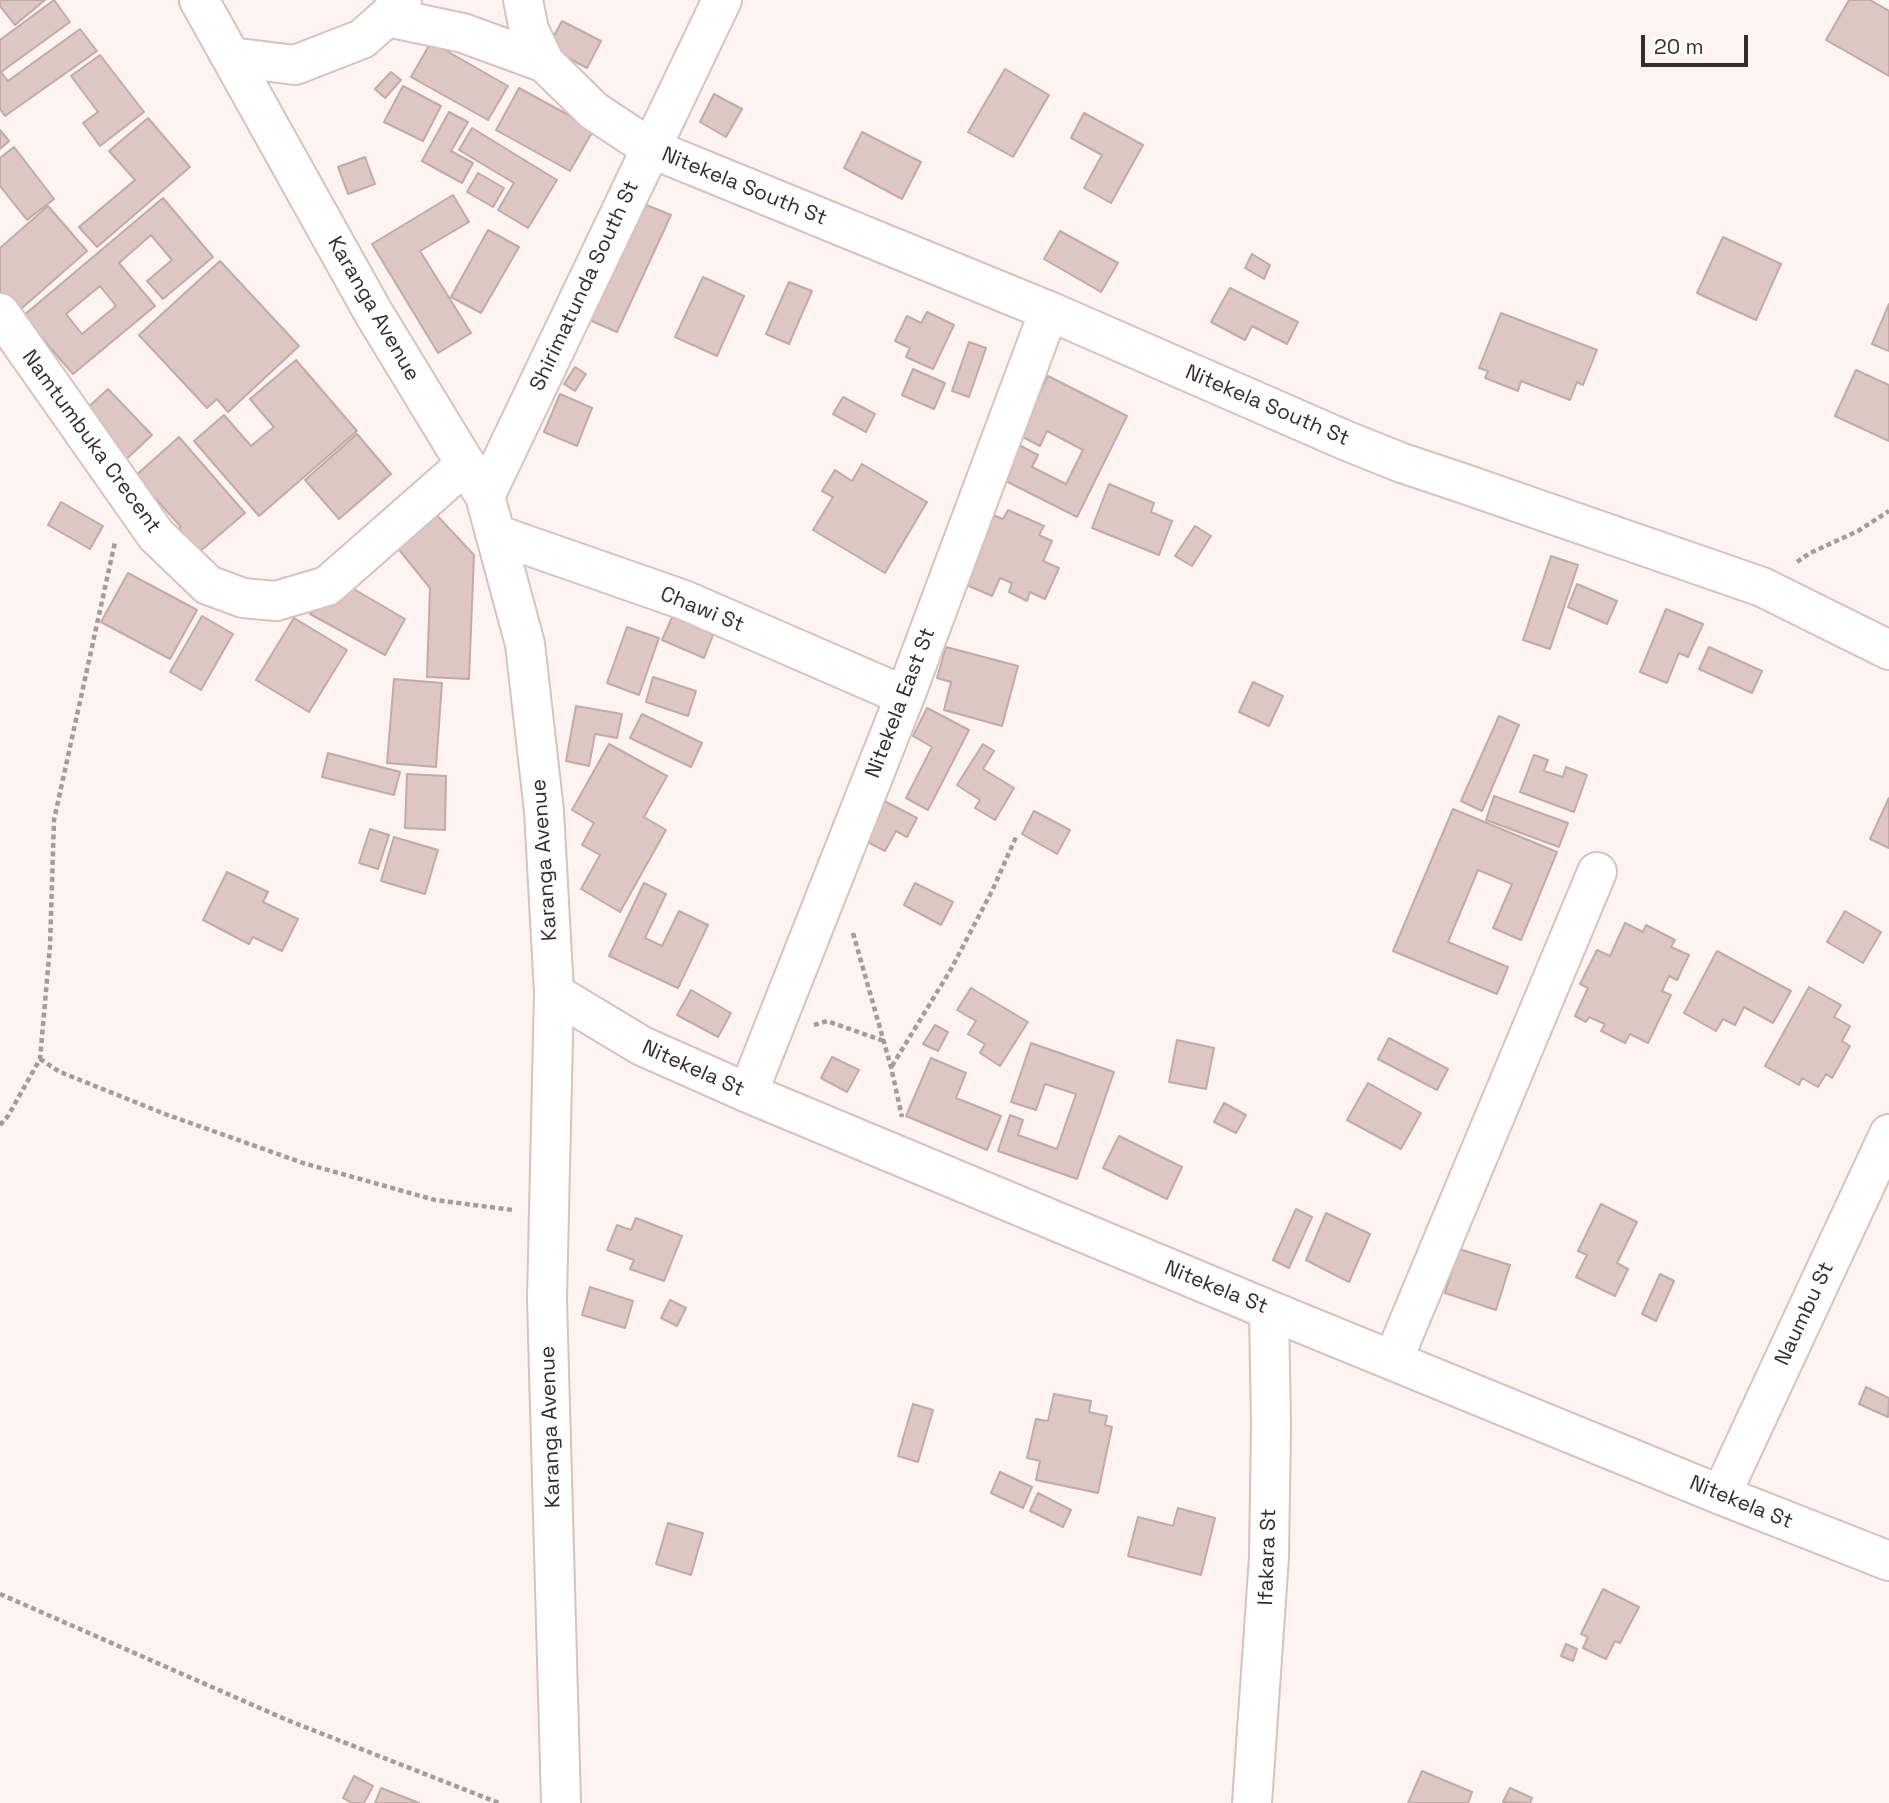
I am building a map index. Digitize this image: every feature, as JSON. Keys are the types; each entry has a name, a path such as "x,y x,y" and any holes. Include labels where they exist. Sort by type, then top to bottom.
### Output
{"street":[{"name":"Karanga Avenue","path":"199,0 373,312 485,496 525,644 544,811 554,993 547,1299 561,1803"},
{"path":"523,0 529,30 545,64"},
{"name":"Shirimatunda South St","path":"485,496 722,0"},
{"path":"230,57 295,65 362,39 394,8 545,64"},
{"name":"Nitekela South St","path":"545,64 594,111 650,148 1049,312 1402,463 1762,587 1889,650"},
{"name":"Nitekela East St","path":"748,1093 905,696 1049,312"},
{"name":"Namtumbuka Crecent","path":"0,313 156,535 208,585 243,598 276,601 327,586 466,464"},
{"name":"Chawi St","path":"495,534 684,600 905,696"},
{"path":"1393,1360 1597,872"},
{"name":"Nitekela St","path":"554,993 642,1046 748,1093 1269,1310 1889,1561"},
{"name":"Naumbu St","path":"1721,1495 1889,1134"},
{"name":"Ifakara St","path":"1252,1803 1269,1557 1269,1310"}],"path":[{"path":"0,1125 8,1116 40,1059 50,946 54,820 126,493"},
{"path":"1762,587 1810,553 1858,531 1889,511"},
{"path":"891,1067 950,971 992,891 1016,837"},
{"path":"852,932 891,1067 911,1162"},
{"path":"770,1038 827,1021 884,1041"},
{"path":"40,1059 60,1072 165,1114 303,1163 435,1200 549,1215"},
{"path":"0,1594 286,1720 499,1803"}],"building":[{"path":"0,0 45,0 15,25 0,6"},
{"path":"54,0 70,22 1,72 8,81 80,29 97,51 5,116 0,109 0,40"},
{"path":"1849,0 1870,0 1889,11 1889,76 1826,40"},
{"path":"562,21 601,41 587,68 548,47"},
{"path":"431,42 508,86 488,120 411,77"},
{"path":"100,55 144,112 100,146 83,123 98,112 71,76"},
{"path":"1005,69 1049,95 1013,157 968,132"},
{"path":"391,72 401,80 385,98 375,89"},
{"path":"403,86 441,106 423,141 384,122"},
{"path":"519,88 594,129 570,171 496,130"},
{"path":"714,94 742,109 726,137 700,122"},
{"path":"449,112 468,122 451,151 473,163 462,183 422,161"},
{"path":"1084,113 1143,145 1111,203 1084,188 1102,155 1071,138"},
{"path":"148,118 190,167 97,247 79,227 135,180 109,151"},
{"path":"472,128 557,180 528,228 498,210 514,183 459,150"},
{"path":"0,130 9,141 0,149"},
{"path":"862,132 921,162 902,199 844,168"},
{"path":"14,147 54,199 27,220 0,186 0,158"},
{"path":"365,157 375,184 348,194 338,167"},
{"path":"478,173 504,188 493,207 467,192"},
{"path":"453,195 469,222 420,251 471,333 438,353 372,244"},
{"path":"163,198 213,257 163,299 147,281 172,260 151,235 119,263 155,306 73,374 23,316","holes":["100,286 116,306 82,334 66,314"]},
{"path":"632,199 671,215 617,332 578,315"},
{"path":"48,206 87,251 14,315 0,299 0,248"},
{"path":"488,230 519,247 481,313 451,297"},
{"path":"1060,231 1118,263 1101,292 1044,259"},
{"path":"1723,237 1781,264 1756,320 1697,293"},
{"path":"1252,254 1270,265 1264,279 1245,268"},
{"path":"220,261 299,346 228,412 217,399 207,408 139,335"},
{"path":"703,277 744,296 717,356 675,337"},
{"path":"789,282 812,291 789,344 766,334"},
{"path":"1230,288 1298,322 1287,344 1252,326 1245,340 1211,322"},
{"path":"1889,304 1889,351 1872,344"},
{"path":"927,312 954,325 933,369 906,357 910,348 895,341 907,316 921,323"},
{"path":"1501,313 1597,350 1583,385 1577,382 1570,400 1521,381 1518,391 1485,378 1488,371 1479,368"},
{"path":"969,342 986,348 969,397 952,391"},
{"path":"296,360 357,431 259,516 194,441 224,415 251,446 274,427 250,399"},
{"path":"575,367 586,374 575,391 564,384"},
{"path":"913,369 945,383 934,409 902,395"},
{"path":"1856,370 1889,385 1889,441 1835,416"},
{"path":"1048,376 1127,416 1077,517 1000,478 1017,444 1038,455 1032,467 1066,484 1083,450 1047,431 1040,446 1019,435"},
{"path":"108,389 152,435 119,466 83,412"},
{"path":"560,394 592,408 577,446 544,432"},
{"path":"843,397 875,414 866,432 833,414"},
{"path":"357,434 391,474 339,519 305,480"},
{"path":"179,437 245,513 191,559 171,535 181,527 156,499 145,509 125,485"},
{"path":"862,464 927,502 885,573 813,530 833,497 822,491 835,470 852,481"},
{"path":"1109,484 1154,503 1151,512 1172,521 1159,555 1092,528"},
{"path":"61,502 103,526 90,549 48,525"},
{"path":"431,509 474,555 469,679 427,677 430,588 392,541"},
{"path":"1008,510 1044,526 1039,535 1052,541 1043,561 1059,568 1045,599 1030,592 1027,601 1009,592 1012,583 1000,578 992,596 962,583 993,515 1003,519"},
{"path":"1195,526 1211,536 1192,566 1175,556"},
{"path":"1551,556 1578,565 1550,649 1523,640"},
{"path":"128,573 197,610 170,659 101,622"},
{"path":"340,581 405,619 385,655 310,614"},
{"path":"1577,584 1617,601 1607,624 1568,607"},
{"path":"1666,609 1703,624 1688,657 1679,653 1667,683 1640,672"},
{"path":"674,613 715,630 704,658 662,640"},
{"path":"202,616 233,634 201,690 170,672"},
{"path":"294,618 347,650 309,712 256,680"},
{"path":"627,627 659,638 639,695 607,683"},
{"path":"946,647 1018,666 1002,726 944,710 951,682 937,678"},
{"path":"1709,647 1762,671 1752,693 1699,669"},
{"path":"653,677 696,691 688,716 646,702"},
{"path":"394,679 442,683 436,767 387,763"},
{"path":"1253,682 1283,696 1269,726 1239,712"},
{"path":"576,706 622,714 617,738 595,734 589,766 566,761"},
{"path":"927,708 969,730 928,810 906,798 932,747 913,736"},
{"path":"642,714 702,743 691,767 630,738"},
{"path":"1499,716 1519,725 1482,811 1461,801"},
{"path":"609,744 667,776 644,817 666,830 620,912 581,889 600,855 582,845 594,823 572,810"},
{"path":"983,744 994,751 983,769 1014,788 995,820 975,808 980,800 957,785"},
{"path":"328,753 400,772 394,795 322,777"},
{"path":"1534,755 1548,760 1544,771 1563,777 1566,767 1587,775 1574,812 1520,792"},
{"path":"407,774 446,776 445,830 405,828"},
{"path":"871,794 917,818 907,837 896,831 885,851 850,833"},
{"path":"1494,796 1568,823 1559,847 1486,820"},
{"path":"1889,798 1889,848 1870,839"},
{"path":"1453,809 1557,852 1521,940 1493,928 1512,884 1478,870 1448,942 1508,967 1497,994 1393,951"},
{"path":"1034,811 1070,830 1057,854 1022,834"},
{"path":"370,829 389,835 378,869 359,863"},
{"path":"394,837 438,850 425,894 381,881"},
{"path":"227,872 268,892 263,902 298,919 282,951 253,937 249,944 203,920"},
{"path":"644,883 666,894 645,938 662,946 679,911 708,925 678,988 609,956"},
{"path":"915,883 953,902 941,925 904,905"},
{"path":"1845,911 1881,932 1863,963 1827,942"},
{"path":"1625,923 1643,932 1646,925 1675,940 1671,947 1689,955 1677,980 1669,976 1662,991 1671,995 1648,1043 1630,1034 1625,1043 1601,1031 1605,1024 1589,1017 1586,1022 1575,1016 1588,988 1580,984 1597,950 1610,956"},
{"path":"1717,951 1791,991 1773,1023 1744,1007 1735,1025 1723,1019 1716,1031 1684,1013"},
{"path":"1809,987 1841,1005 1834,1017 1850,1026 1842,1041 1850,1046 1832,1078 1826,1074 1818,1087 1802,1078 1799,1085 1765,1066"},
{"path":"971,988 1028,1022 1000,1066 980,1053 985,1044 968,1034 976,1021 957,1010"},
{"path":"691,990 731,1013 718,1037 677,1015"},
{"path":"935,1025 948,1032 938,1051 923,1044"},
{"path":"1389,1038 1448,1069 1437,1090 1378,1059"},
{"path":"1177,1040 1214,1048 1206,1089 1169,1082"},
{"path":"1031,1043 1114,1072 1077,1179 998,1151 1010,1115 1023,1120 1018,1135 1057,1149 1076,1094 1045,1084 1036,1110 1011,1102"},
{"path":"832,1057 859,1070 847,1092 821,1078"},
{"path":"931,1058 966,1073 956,1098 1001,1116 987,1150 906,1116"},
{"path":"1368,1083 1421,1113 1401,1149 1347,1120"},
{"path":"1224,1103 1246,1115 1236,1133 1214,1122"},
{"path":"1119,1136 1182,1167 1167,1199 1103,1168"},
{"path":"1601,1204 1637,1222 1617,1263 1628,1269 1615,1296 1576,1277 1587,1255 1578,1251"},
{"path":"1296,1209 1312,1217 1289,1268 1273,1260"},
{"path":"1326,1213 1370,1234 1349,1282 1306,1260"},
{"path":"636,1218 682,1236 664,1281 630,1269 634,1260 607,1250 617,1225 631,1230"},
{"path":"1459,1249 1510,1265 1496,1310 1445,1293"},
{"path":"1660,1274 1674,1281 1656,1321 1642,1314"},
{"path":"590,1287 633,1301 625,1328 582,1315"},
{"path":"670,1300 686,1308 677,1326 661,1318"},
{"path":"1866,1387 1889,1398 1888,1417 1859,1404"},
{"path":"1054,1394 1091,1401 1089,1412 1107,1416 1105,1425 1112,1427 1098,1493 1036,1480 1040,1461 1027,1458 1036,1419 1048,1421"},
{"path":"913,1404 933,1410 918,1462 898,1456"},
{"path":"1000,1472 1032,1487 1023,1508 991,1493"},
{"path":"1038,1493 1071,1510 1063,1527 1030,1511"},
{"path":"1178,1508 1215,1518 1201,1575 1128,1556 1138,1517 1173,1526"},
{"path":"668,1523 703,1533 691,1575 656,1564"},
{"path":"1603,1589 1639,1607 1620,1643 1615,1641 1606,1659 1583,1648 1588,1637 1581,1634"},
{"path":"1566,1644 1577,1649 1573,1661 1561,1656"},
{"path":"1422,1771 1472,1792 1468,1803 1408,1803"},
{"path":"354,1776 373,1786 364,1803 352,1803 343,1798"},
{"path":"381,1788 419,1803 375,1803"},
{"path":"1510,1788 1532,1798 1530,1803 1503,1802"}]}
